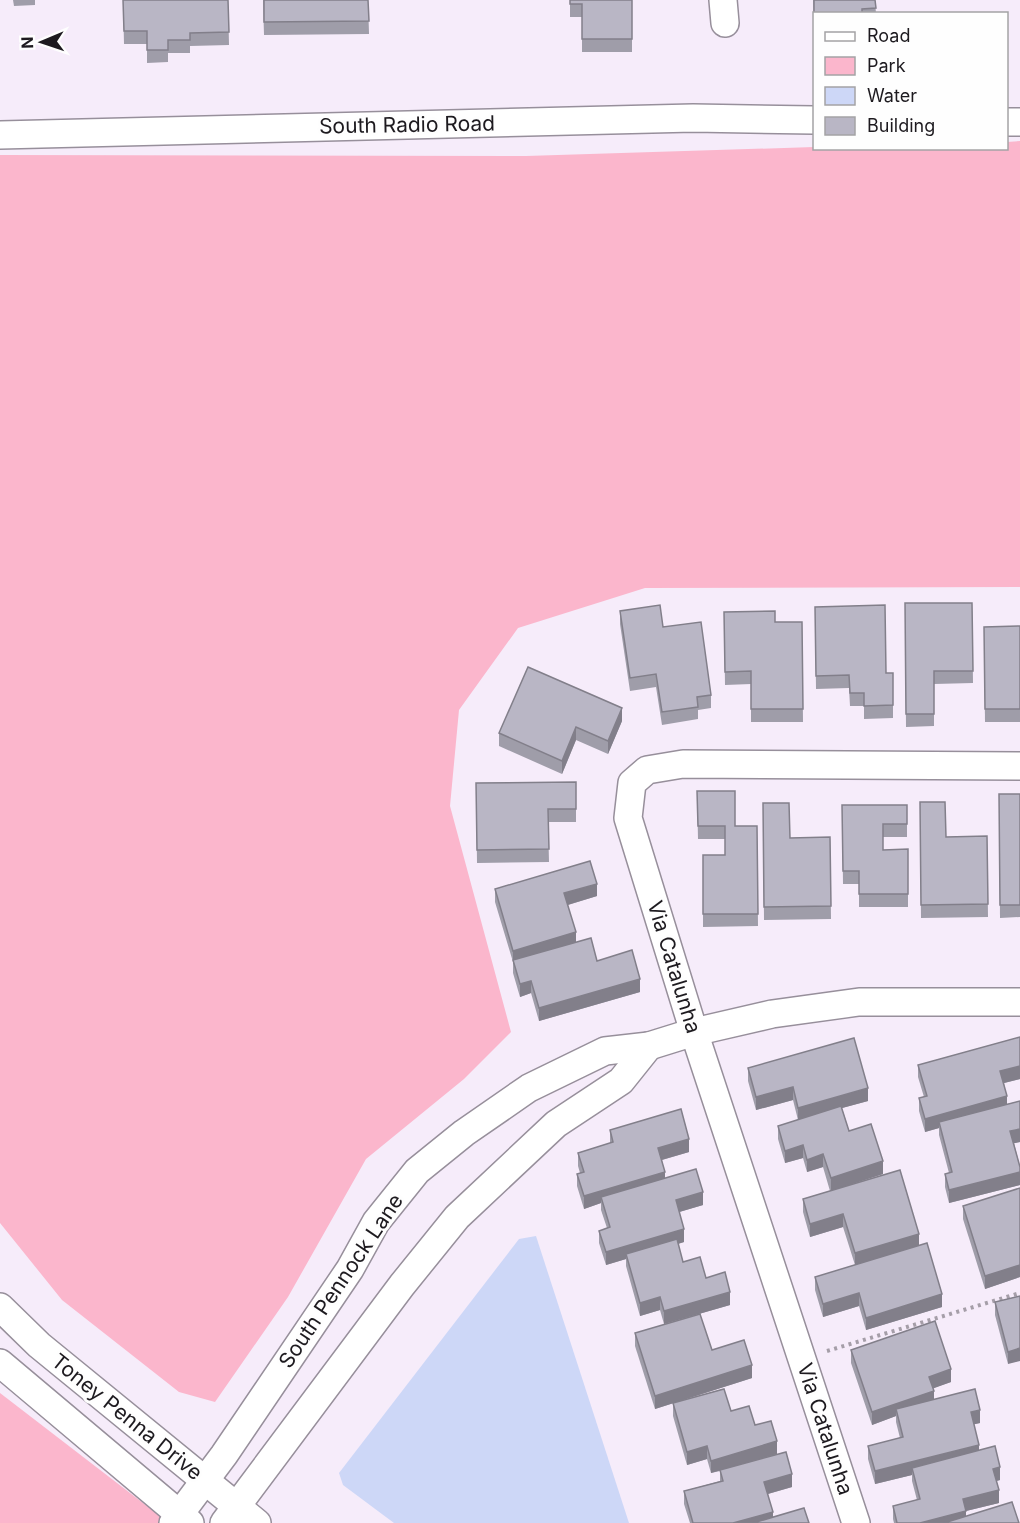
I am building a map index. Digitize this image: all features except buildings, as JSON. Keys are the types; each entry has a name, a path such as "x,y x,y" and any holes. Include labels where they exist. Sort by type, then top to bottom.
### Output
{"street":[{"name":"South Radio Road","path":"0,135 693,118 813,120"},
{"name":"Via Catalunha","path":"856,1523 694,1032 628,818 632,783 647,770 683,764 1020,766"},
{"name":"South Pennock Lane","path":"181,1520 204,1479 224,1455 350,1269 376,1222 417,1171 464,1132 529,1088 605,1051 649,1046 694,1032 772,1014 859,1002 1020,1002"},
{"path":"230,1515 402,1284 457,1217 556,1124 621,1081 649,1046"},
{"name":"Toney Penna Drive","path":"0,1307 39,1345 204,1479 230,1515 257,1523"},
{"name":"Toney Penna Drive","path":"0,1363 181,1520"}],"path":[{"path":"821,1353 1020,1293"}],"green space":[{"path":"1020,141 1020,587 645,588 518,628 459,710 450,806 511,1032 464,1079 366,1159 288,1297 215,1402 179,1392 62,1300 0,1223 0,155 526,156 813,147 813,150 1008,150 1008,142"},
{"path":"0,1393 169,1523 0,1523"}],"water":[{"path":"536,1236 629,1523 394,1523 343,1485 339,1473 519,1239"}]}
